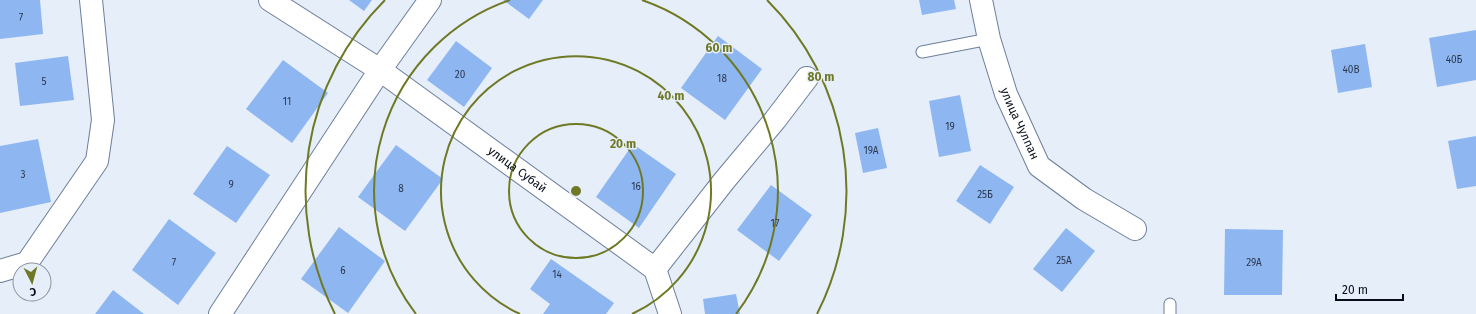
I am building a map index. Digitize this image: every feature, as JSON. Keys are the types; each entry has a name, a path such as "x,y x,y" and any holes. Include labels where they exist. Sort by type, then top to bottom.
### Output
{"street":[{"path":"0,271 27,263 97,161 103,120 91,0"},
{"name":"улица Субай","path":"270,0 380,70 655,269"},
{"path":"220,314 380,70 430,0"},
{"path":"981,0 989,38"},
{"name":"улица Чулпан","path":"989,38 1006,94 1039,166 1084,199 1135,230"},
{"path":"665,310 655,269 724,180 775,120 807,78"}],"lane":[{"path":"922,52 989,38"}],"building":[{"path":"0,0 40,0 43,34 0,39"},
{"path":"349,0 372,0 364,11"},
{"path":"503,0 543,0 529,19"},
{"path":"919,0 954,0 956,9 922,15"},
{"path":"1476,30 1476,80 1437,87 1429,38"},
{"path":"718,36 762,69 725,120 681,88"},
{"path":"456,41 492,68 464,107 427,80"},
{"path":"1365,44 1372,87 1338,93 1331,50"},
{"path":"68,56 74,100 20,106 15,63"},
{"path":"283,60 328,93 292,143 246,109"},
{"path":"960,95 971,151 939,157 929,101"},
{"path":"878,128 887,168 863,173 855,133"},
{"path":"1476,136 1476,186 1457,189 1448,141"},
{"path":"38,139 51,202 0,213 0,146"},
{"path":"633,144 676,174 639,228 596,197"},
{"path":"396,145 443,179 405,231 358,197"},
{"path":"227,146 270,175 236,223 193,194"},
{"path":"980,165 1014,187 990,224 956,201"},
{"path":"771,185 812,215 779,261 737,230"},
{"path":"169,219 216,253 178,305 132,270"},
{"path":"339,227 385,261 348,313 301,279"},
{"path":"1066,228 1095,251 1062,292 1033,269"},
{"path":"1225,229 1283,230 1282,295 1224,295"},
{"path":"551,259 614,303 606,314 543,314 550,304 530,289"},
{"path":"113,290 144,314 95,314"},
{"path":"736,294 740,314 705,314 703,299"}]}
